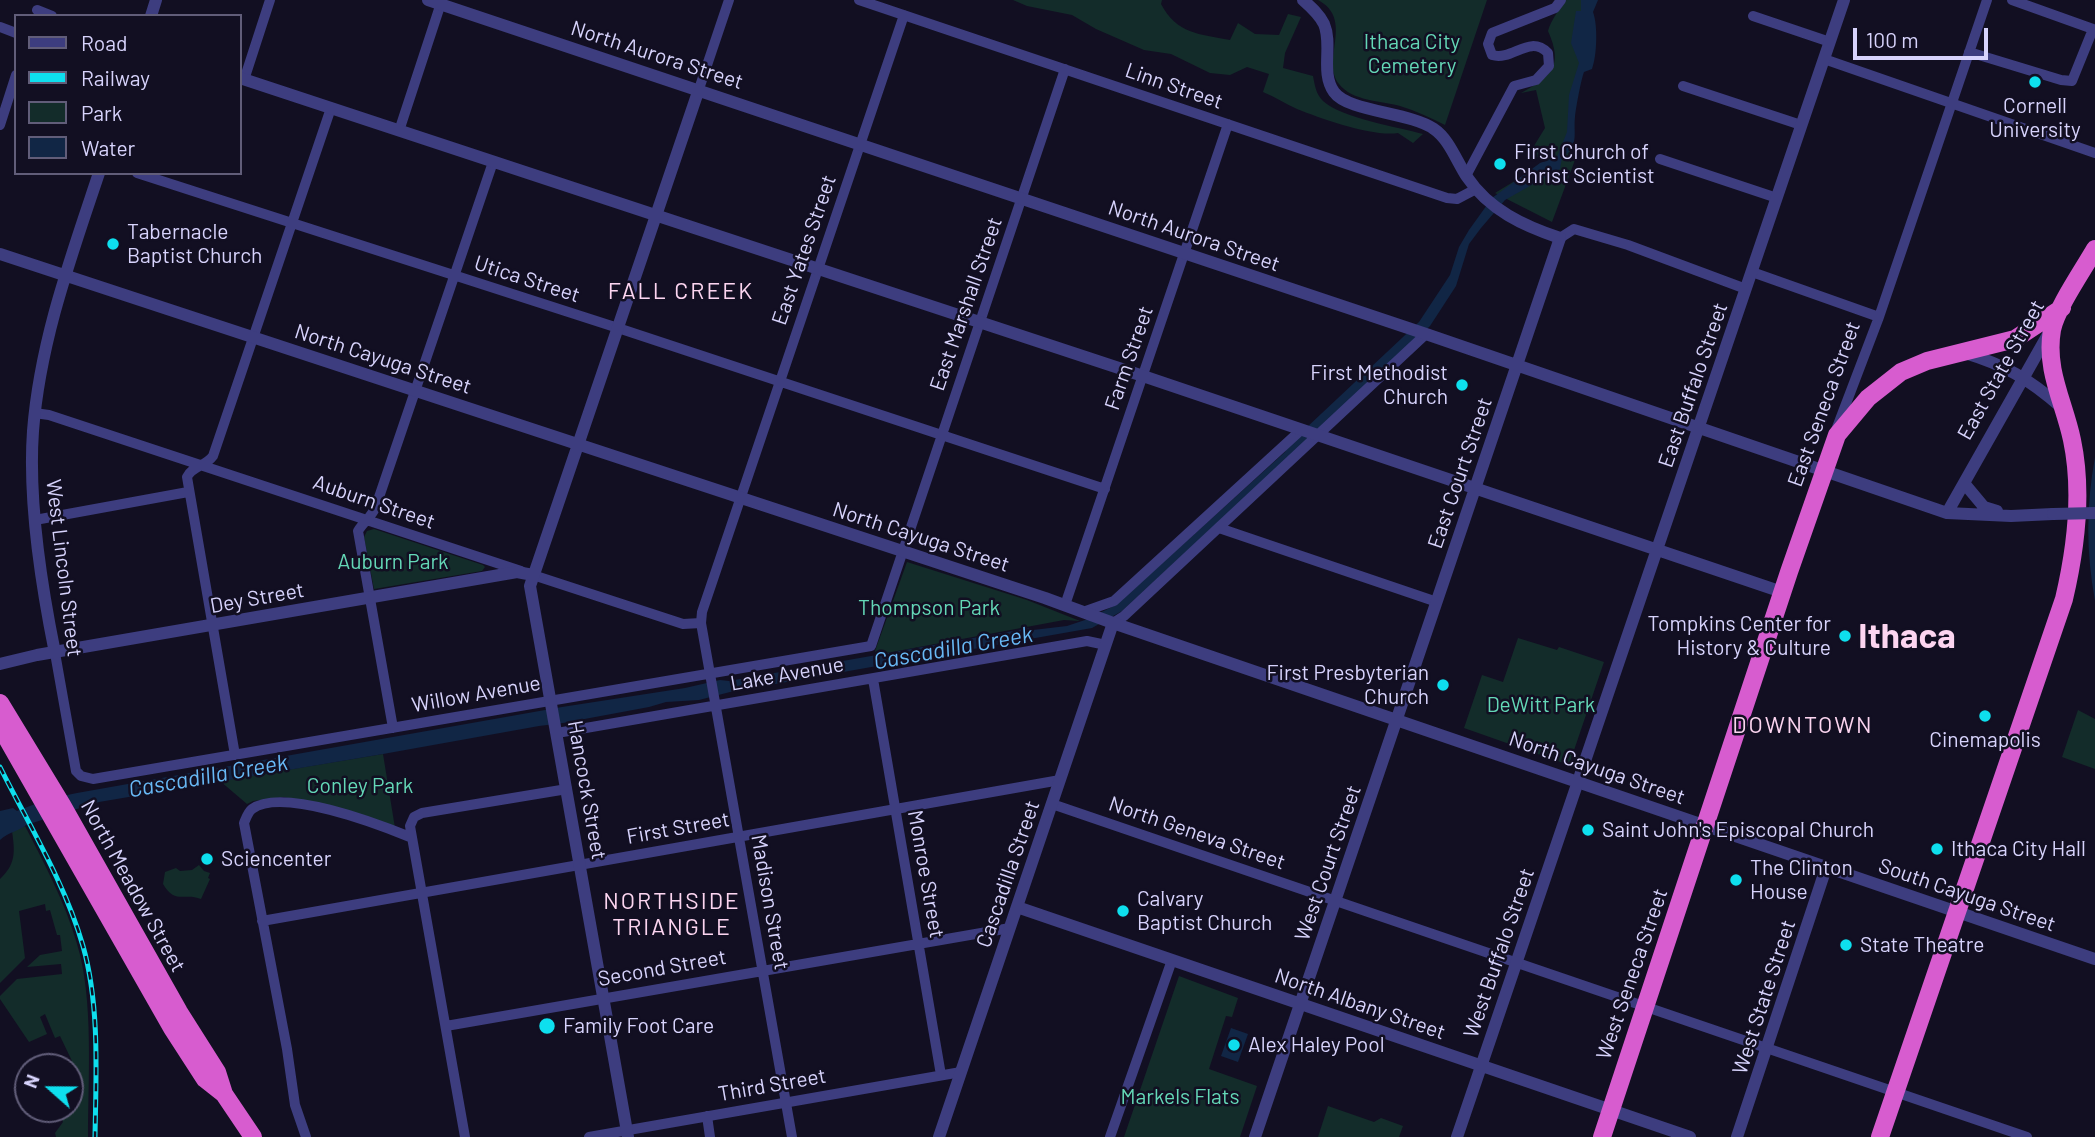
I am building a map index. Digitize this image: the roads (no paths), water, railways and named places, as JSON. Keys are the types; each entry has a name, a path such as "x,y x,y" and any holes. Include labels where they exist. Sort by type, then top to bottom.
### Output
{"highway":[{"name":"East State Street","path":"2053,326 2095,249"},
{"path":"1832,446 1849,418 1890,379 1927,361 2015,339 2062,308"},
{"path":"1880,1137 2067,586 2077,522 2077,484 2071,439 2050,366 2053,326"},
{"name":"East Seneca Street","path":"1706,825 1832,446"},
{"name":"North Meadow Street","path":"0,703 75,844 217,1072 223,1094 253,1137"},
{"name":"North Meadow Street","path":"0,726 40,782"},
{"name":"West Seneca Street","path":"1602,1137 1706,825"}],"street":[{"path":"270,0 242,79 1143,376 1783,592"},
{"path":"527,573 578,444 729,0"},
{"name":"Linn Street","path":"859,0 1450,199 1461,198 1476,189"},
{"path":"1303,0 1324,25 1329,84 1337,97 1351,104 1401,116 1434,129 1476,189 1500,211 1560,238 1574,229 1628,245 1746,289"},
{"path":"1466,176 1514,86 1536,80 1549,66 1548,53 1538,46 1526,46 1499,57 1492,55 1488,44 1492,33 1555,8 1561,0"},
{"name":"East Buffalo Street","path":"1577,782 1844,0"},
{"name":"East Seneca Street","path":"1832,446 1987,0"},
{"path":"1969,52 2061,80 2072,80 2093,29 2012,0"},
{"path":"399,131 437,1"},
{"name":"North Aurora Street","path":"437,1 1426,334 1947,513 2011,516 2095,513"},
{"name":"East Yates Street","path":"701,623 702,612 904,15"},
{"path":"1753,16 1830,42"},
{"path":"1824,59 2095,153"},
{"name":"East Marshall Street","path":"871,646 1065,69"},
{"path":"0,125 14,81"},
{"path":"1683,86 1801,125"},
{"path":"235,755 187,477 189,472 213,456 331,108"},
{"name":"Farm Street","path":"1065,605 1228,124"},
{"path":"1660,159 1777,198"},
{"path":"393,728 358,531 369,520 376,506 493,162"},
{"name":"West Lincoln Street","path":"87,779 81,776 74,764 35,520 32,465 34,413 47,340 65,275 98,175"},
{"name":"Utica Street","path":"143,175 1105,489"},
{"name":"East Court Street","path":"1397,720 1560,238"},
{"name":"North Cayuga Street","path":"0,254 1065,605 1826,868"},
{"path":"1752,272 1879,317"},
{"name":"East State Street","path":"1947,513 2053,326"},
{"path":"1113,623 1124,616 1319,436 1426,334"},
{"path":"1963,352 1999,364 2024,377 2061,407"},
{"name":"Auburn Street","path":"34,413 49,415 683,624 701,623"},
{"path":"1083,612 1114,601 1301,430"},
{"path":"1964,483 1984,507 2011,516"},
{"path":"35,520 188,492"},
{"path":"1219,528 1437,602"},
{"name":"Dey Street","path":"0,664 212,625 527,573"},
{"name":"Hancock Street","path":"527,573 627,1134"},
{"name":"Madison Street","path":"701,623 792,1137"},
{"name":"Cascadilla Street","path":"939,1137 1113,623"},
{"name":"Lake Avenue","path":"556,730 873,679 1087,641 1106,645"},
{"name":"Willow Avenue","path":"87,779 552,704 871,646"},
{"name":"Monroe Street","path":"873,679 941,1075"},
{"name":"West Court Street","path":"1255,1137 1397,720"},
{"name":"First Street","path":"262,921 1060,780"},
{"name":"West Buffalo Street","path":"1457,1137 1577,782"},
{"path":"465,1137 410,832 414,817 422,813 567,789"},
{"path":"306,1137 295,1105 244,823 251,810 264,804 283,802 328,810 410,832"},
{"name":"North Geneva Street","path":"1052,804 2027,1137"},
{"name":"South Cayuga Street","path":"1826,868 2095,960"},
{"name":"West State Street","path":"1737,1137 1826,868"},
{"name":"North Albany Street","path":"1017,907 1690,1137"},
{"name":"Second Street","path":"446,1026 1010,928"},
{"path":"1111,1137 1171,960"},
{"name":"Third Street","path":"589,1137 627,1134 707,1116 961,1072"},
{"path":"707,1116 710,1137"}],"water":[{"name":"Cascadilla Creek","path":"1581,0 1598,0 1593,12 1595,56 1592,69 1584,72 1573,144 1562,158 1560,169 1505,200 1481,228 1469,244 1456,286 1430,326 1122,611 1092,628 730,692 699,700 666,702 563,723 99,802 26,825 0,840 0,811 13,808 17,811 48,799 720,680 729,681 1030,628 1033,630 1067,626 1116,605 1285,452 1289,444 1419,322 1450,275 1459,247 1469,230 1492,198 1540,163 1557,157 1567,132 1569,95 1579,63 1571,43 1576,11 1581,11"},
{"path":"2095,457 2095,601 2088,529"},
{"name":"Alex Haley Pool","path":"1231,1028 1248,1034 1238,1062 1221,1056"}],"railway":[{"path":"0,767 67,900 83,946 95,1016 95,1137"}],"place":[{"name":"Cornell University","path":"2035,82"},
{"name":"First Church of Christ Scientist","path":"1500,164"},
{"name":"Tabernacle Baptist Church","path":"113,244"},
{"name":"First Methodist Church","path":"1462,385"},
{"name":"Tompkins Center for History & Culture","path":"1845,636"},
{"name":"First Presbyterian Church","path":"1443,685"},
{"name":"Cinemapolis","path":"1985,716"},
{"name":"Saint John's Episcopal Church","path":"1588,830"},
{"name":"Ithaca City Hall","path":"1937,849"},
{"name":"Sciencenter","path":"207,859"},
{"name":"The Clinton House","path":"1736,880"},
{"name":"Calvary Baptist Church","path":"1123,911"},
{"name":"State Theatre","path":"1846,945"},
{"name":"Family Foot Care","path":"547,1026"},
{"name":"Alex Haley Pool","path":"1234,1045"}],"district":[{"name":"FALL CREEK","path":"681,291"},
{"name":"Ithaca","path":"1907,636"},
{"name":"DOWNTOWN","path":"1803,725"},
{"name":"NORTHSIDE TRIANGLE","path":"672,914"}],"park label":[{"name":"Ithaca City Cemetery","path":"1412,54"},
{"name":"Auburn Park","path":"393,562"},
{"name":"Thompson Park","path":"929,608"},
{"name":"DeWitt Park","path":"1541,705"},
{"name":"Conley Park","path":"360,786"},
{"name":"Markels Flats","path":"1180,1097"}]}
